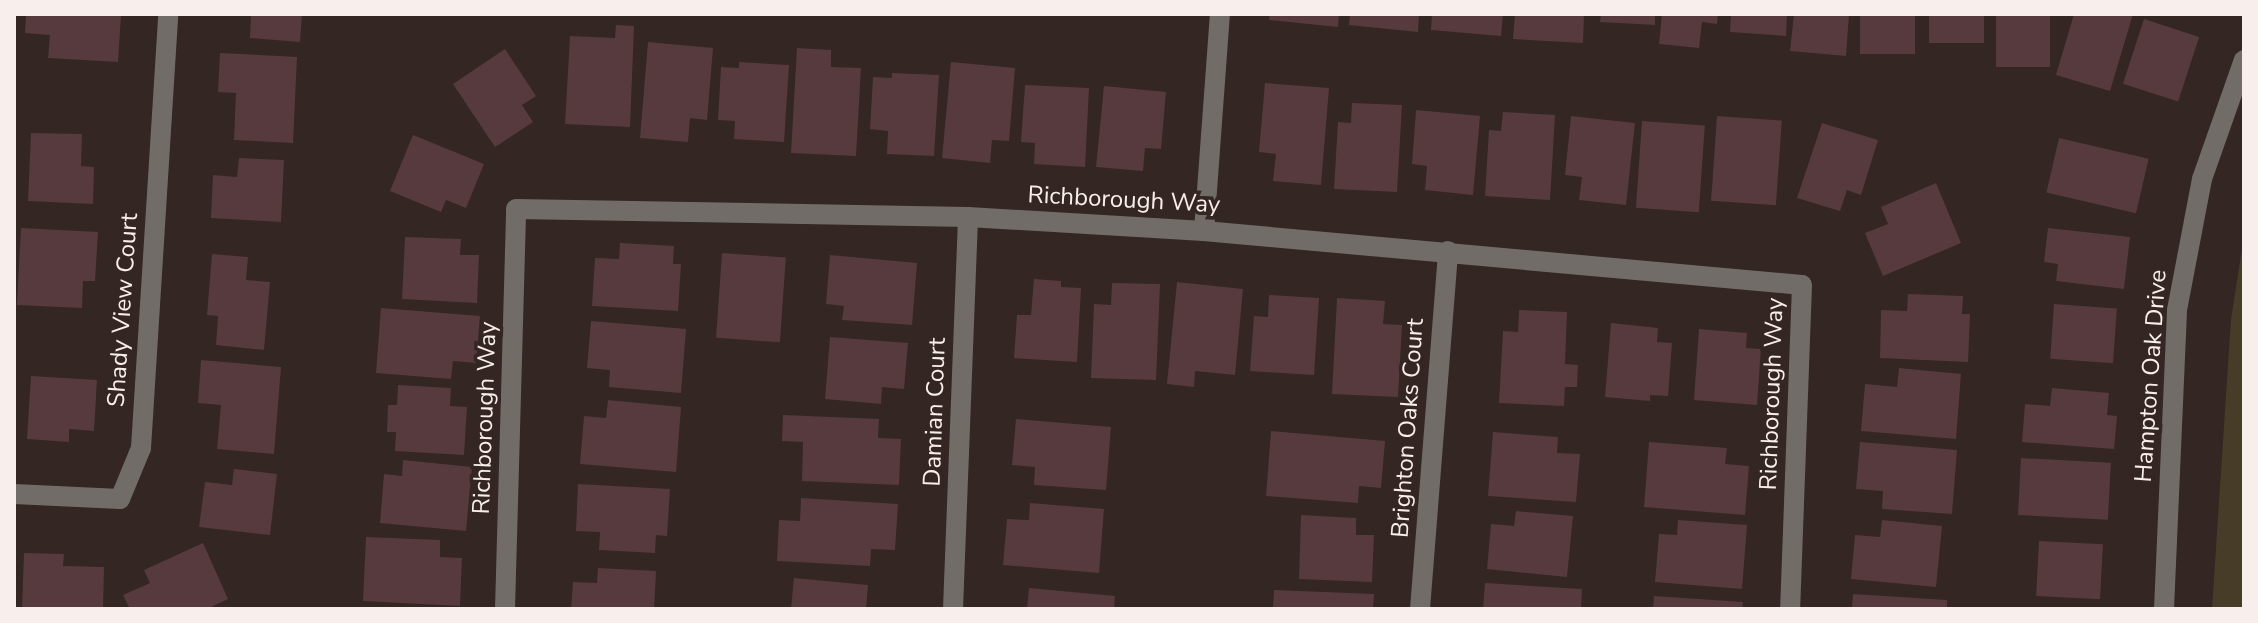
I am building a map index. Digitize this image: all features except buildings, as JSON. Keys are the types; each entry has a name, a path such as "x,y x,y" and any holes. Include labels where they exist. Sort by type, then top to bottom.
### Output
{"street":[{"name":"Shady View Court","path":"14,494 120,499 141,448 168,14"},
{"path":"1204,231 1220,14"},
{"name":"Hampton Oak Drive","path":"2164,609 2177,310 2202,179 2244,60"},
{"name":"Richborough Way","path":"505,609 516,209 968,217 1204,231 1802,285 1790,609"},
{"name":"Damian Court","path":"953,609 968,217"},
{"name":"Brighton Oaks Court","path":"1420,609 1448,251"}],"shaded area":[{"path":"2244,236 2244,609 2212,609 2231,319"}]}
